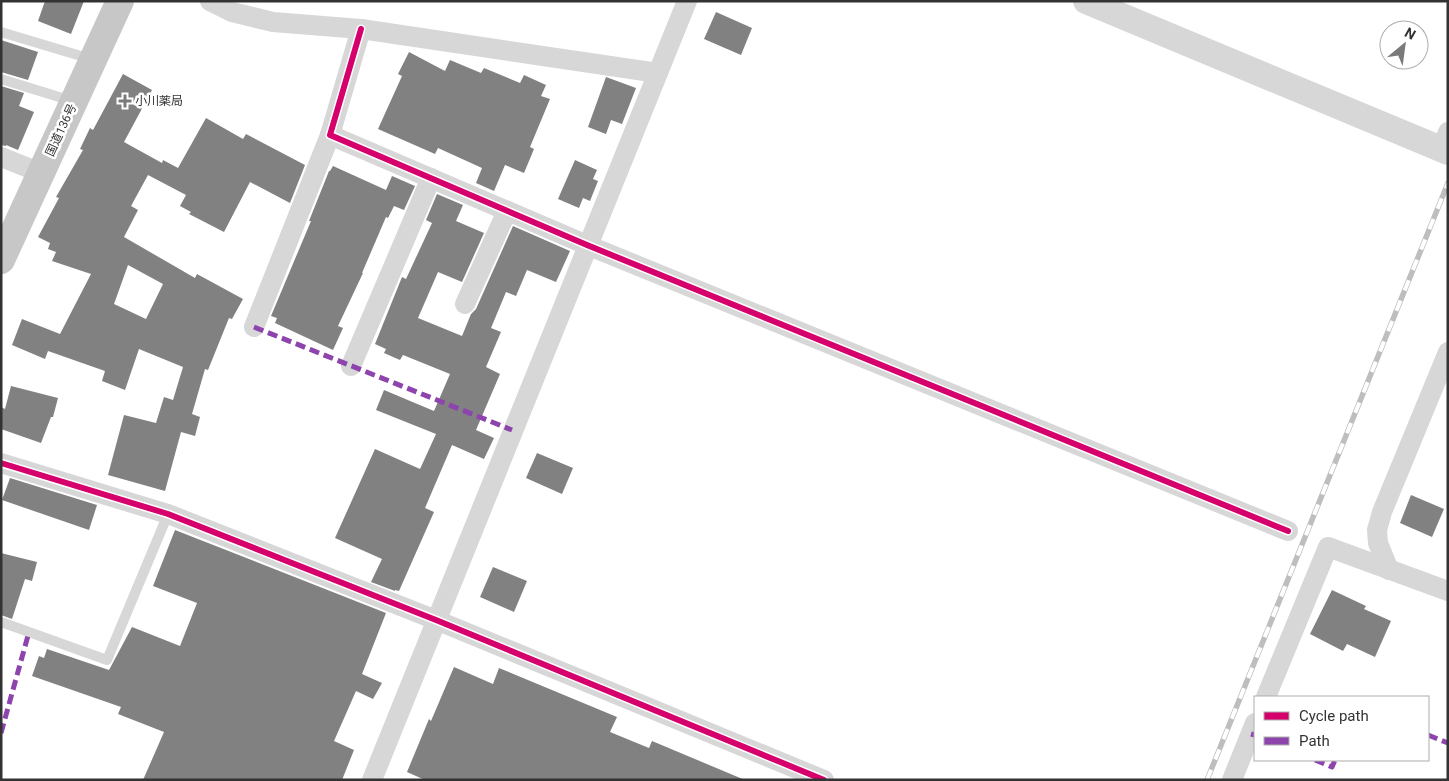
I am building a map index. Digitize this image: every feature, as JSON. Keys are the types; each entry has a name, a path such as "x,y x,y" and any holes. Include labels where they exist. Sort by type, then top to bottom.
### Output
{"highway":[{"name":"国道136号","path":"1,260 120,1"}],"street":[{"path":"210,1 232,12 273,22 361,29 658,74"},
{"path":"372,780 687,1"},
{"path":"1086,1 1445,145"},
{"path":"254,328 330,135 361,29"},
{"path":"330,135 587,245 1288,531"},
{"path":"1,157 41,173"},
{"path":"351,366 431,178"},
{"path":"465,304 507,211"},
{"path":"1389,570 1378,543 1377,530 1382,512 1448,352"},
{"path":"1,463 168,514 436,620 824,780"},
{"path":"1266,696 1328,547 1448,591"},
{"path":"1232,780 1254,725"}],"lane":[{"path":"1,32 94,60"},
{"path":"1,79 74,102"},
{"path":"1,622 108,660 168,514"}],"building":[{"path":"45,1 84,1 71,34 38,21"},
{"path":"716,12 752,28 741,55 704,39"},
{"path":"1,40 38,52 28,80 1,72"},
{"path":"409,52 445,71 450,60 481,73 484,68 520,83 524,75 546,85 541,96 550,99 530,147 534,149 524,173 505,165 494,191 476,183 482,168 438,148 435,154 378,129 402,76 398,74"},
{"path":"123,74 152,90 124,142 162,163 163,160 178,168 206,118 243,139 246,134 305,165 290,203 250,182 224,232 189,214 191,212 180,206 186,195 148,175 131,206 138,210 124,237 195,278 197,274 243,299 232,319 229,318 208,370 205,369 192,414 200,417 195,436 181,432 165,491 108,475 124,415 156,423 164,397 173,400 183,367 139,349 125,390 102,381 105,371 48,351 45,359 12,345 22,319 60,334 91,274 52,261 56,252 48,249 50,243 38,237 59,198 56,197 83,150 80,149 90,128 93,130","holes":["128,265 163,284 146,319 114,304"]},
{"path":"606,77 636,88 622,124 611,120 606,134 588,127"},
{"path":"1,86 24,93 19,106 34,112 18,150 1,145"},
{"path":"575,160 597,170 593,179 598,181 590,201 583,198 579,208 558,199"},
{"path":"333,166 386,190 392,176 415,186 404,210 394,206 388,218 386,217 363,273 338,326 343,328 333,350 275,323 277,318 271,316 311,221 309,221 329,171"},
{"path":"437,194 463,205 456,221 484,233 462,282 438,272 418,318 462,336 513,226 570,251 556,282 527,270 516,296 506,292 491,328 501,332 486,367 500,374 476,430 494,438 484,459 452,445 425,508 434,512 399,591 395,591 371,582 382,559 335,538 375,449 420,469 436,434 376,410 384,390 434,411 450,374 403,355 400,360 384,353 386,349 375,344 402,277 406,279 432,223 426,220"},
{"path":"11,386 58,398 53,417 51,417 41,443 1,429 1,407 5,409"},
{"path":"537,453 573,468 562,494 526,478"},
{"path":"10,478 97,505 89,530 2,500"},
{"path":"1411,495 1444,509 1432,537 1400,523"},
{"path":"175,530 386,613 362,674 382,683 373,699 356,691 334,741 354,750 342,780 143,780 164,732 118,714 121,707 32,676 39,656 44,658 47,649 109,670 132,627 180,646 197,603 153,586"},
{"path":"1,553 37,562 32,581 25,579 12,619 1,615"},
{"path":"493,567 527,581 514,612 480,597"},
{"path":"1332,590 1366,606 1364,609 1391,621 1375,657 1347,644 1343,651 1310,634"},
{"path":"454,667 493,684 499,668 617,717 610,732 649,748 652,741 745,780 425,780 407,772 429,719 431,721"}],"railway":[{"path":"1207,780 1448,183"}],"marked path":[{"path":"254,327 512,430"},
{"path":"1,733 29,632"},
{"path":"1429,735 1448,743"},
{"path":"1317,761 1332,767 1335,761"}],"cycle path":[{"path":"361,29 330,135 587,245 1288,531"},
{"path":"1,463 168,514 436,620 824,780"}],"place":[{"name":"小川薬局","path":"125,101"}]}
